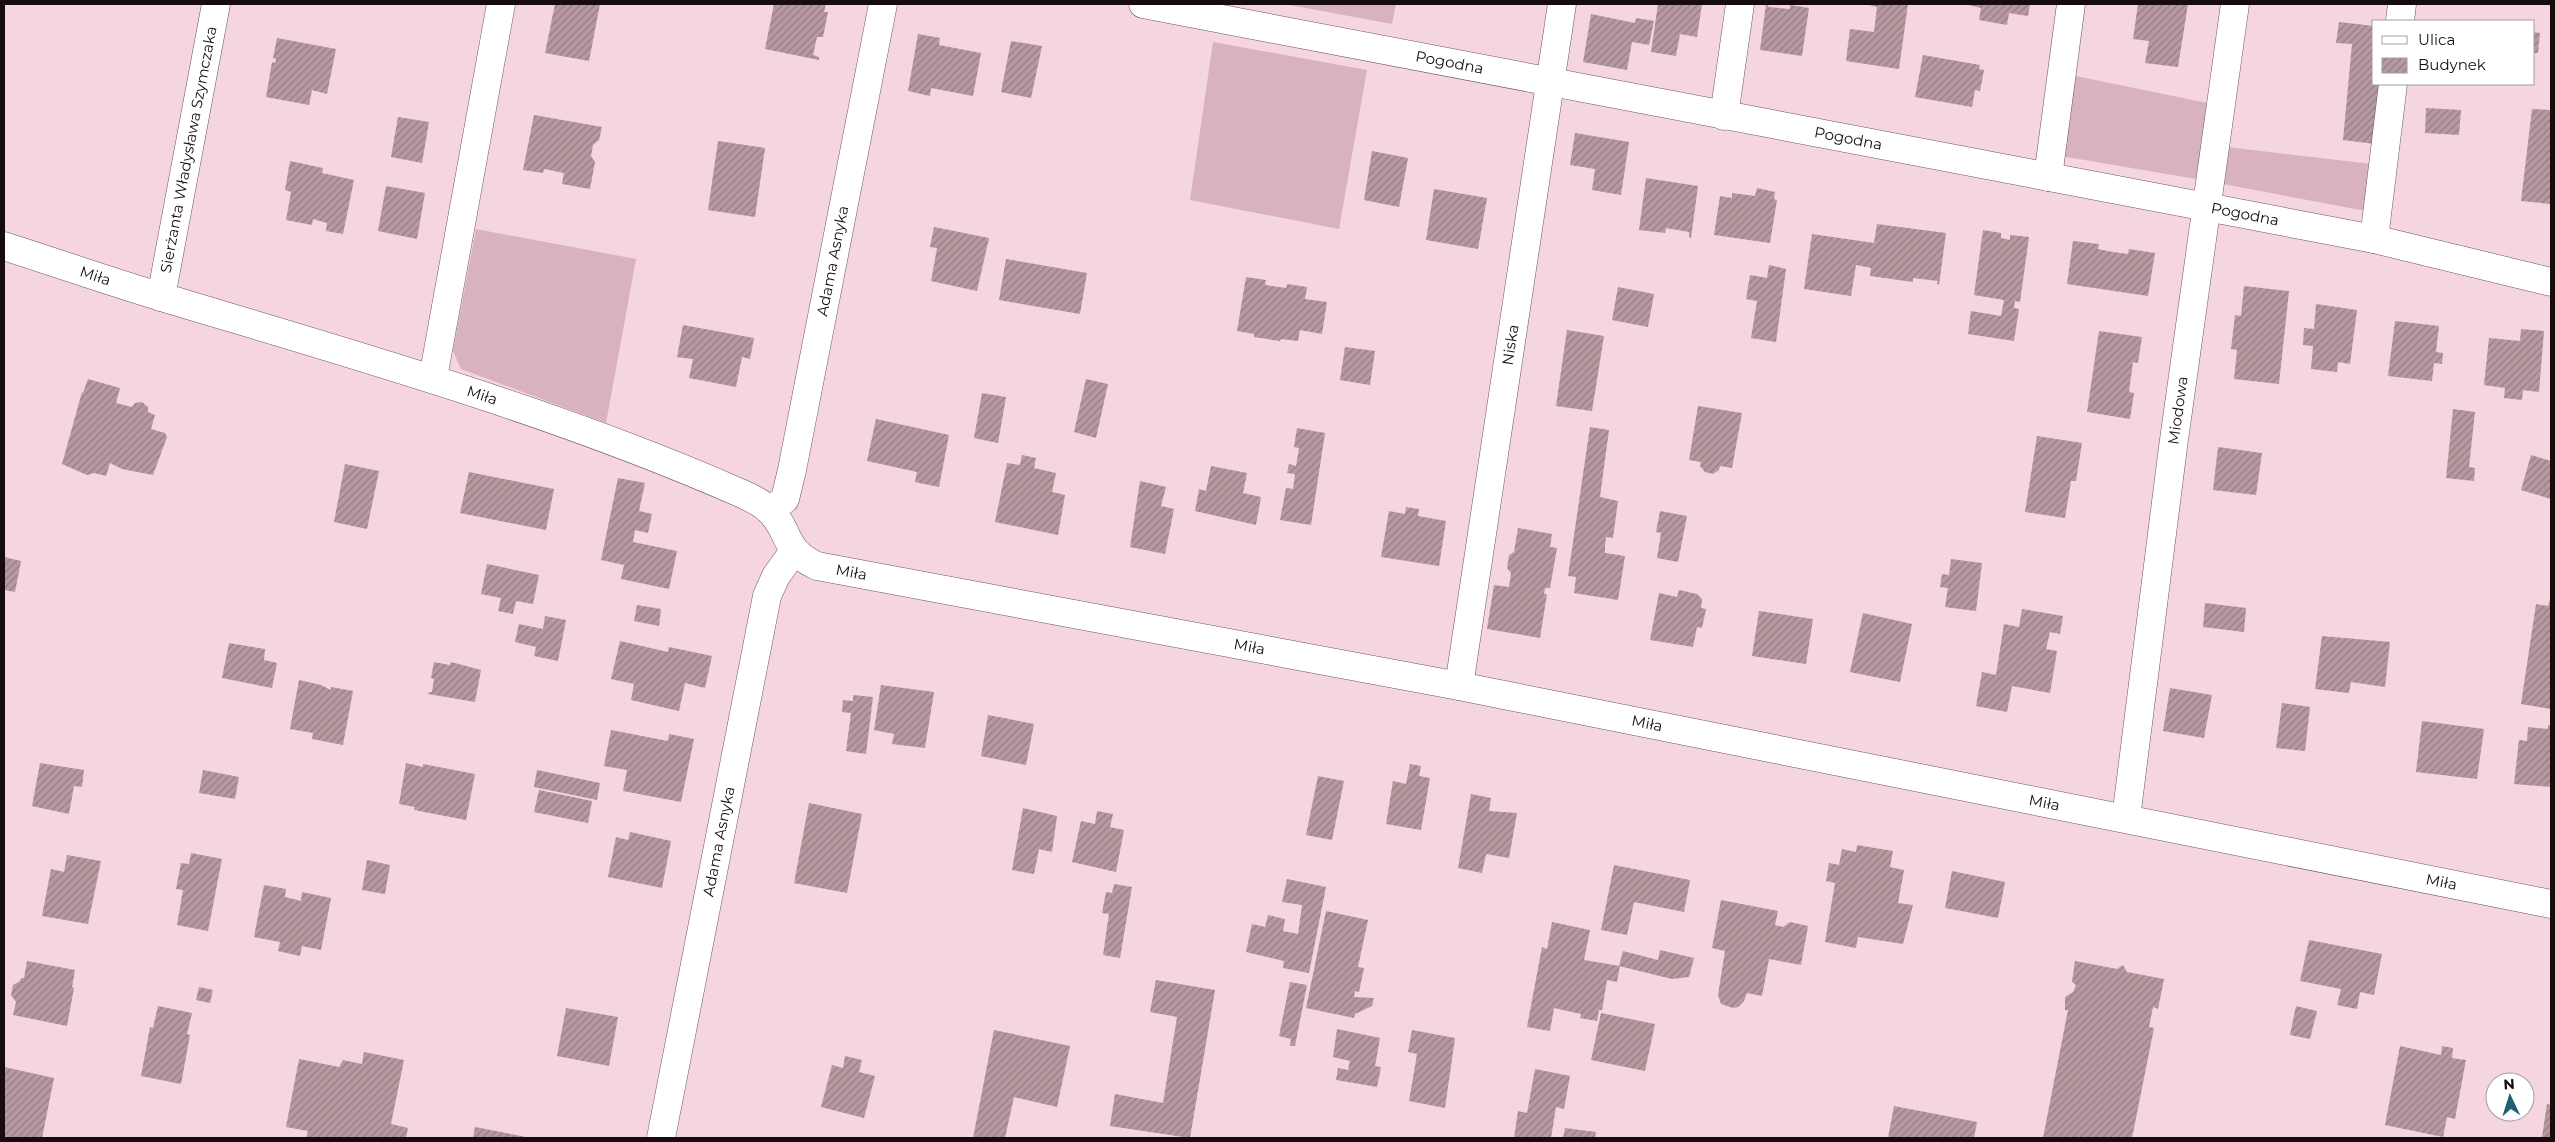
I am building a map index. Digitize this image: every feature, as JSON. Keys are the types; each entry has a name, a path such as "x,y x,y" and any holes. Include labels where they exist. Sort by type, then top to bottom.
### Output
{"street":[{"name":"Sierżanta Władysława Szymczaka","path":"161,297 216,4"},
{"path":"433,378 501,4"},
{"name":"Adama Asnyka","path":"770,511 785,499 792,470 884,4"},
{"name":"Pogodna","path":"1143,4 1550,83 2208,206 2374,239 2551,282"},
{"name":"Niska","path":"1459,686 1562,4"},
{"path":"1724,116 1740,4"},
{"path":"2048,177 2071,4"},
{"name":"Miodowa","path":"2126,818 2173,447 2235,4"},
{"path":"2400,20 2402,4"},
{"path":"2374,239 2392,85"},
{"name":"Miła","path":"4,246 161,297 433,378 612,442 740,493 770,511 794,551 817,566 1459,686 2551,904"},
{"name":"Adama Asnyka","path":"661,1138 767,596 776,576 794,551"}],"shaded area":[{"path":"1284,4 1396,4 1392,24"},
{"path":"1213,42 1367,70 1339,229 1190,200"},
{"path":"2071,75 2212,104 2202,180 2061,156"},
{"path":"2227,147 2372,164 2366,211 2223,184"},
{"path":"476,229 636,259 606,423 461,369 453,351"}],"building":[{"path":"555,4 600,4 589,61 545,53"},
{"path":"774,4 826,4 824,12 828,12 823,37 817,37 813,55 819,57 819,60 765,49"},
{"path":"1658,4 1702,4 1697,37 1680,34 1676,56 1651,52"},
{"path":"1766,4 1769,4 1768,7 1790,9 1790,5 1809,8 1802,56 1760,50"},
{"path":"1865,4 1908,4 1899,69 1846,61 1850,29 1874,32 1877,7"},
{"path":"1965,4 2030,4 2028,16 2009,13 2007,25 1979,20 1981,8"},
{"path":"2138,4 2188,4 2178,67 2145,63 2149,41 2133,39"},
{"path":"1591,14 1635,23 1636,18 1654,21 1649,45 1632,42 1627,70 1583,62"},
{"path":"2339,22 2372,26 2372,85 2381,85 2375,144 2343,140 2352,44 2336,43"},
{"path":"2535,32 2540,33 2538,53 2535,53"},
{"path":"918,34 940,38 939,45 981,53 973,96 931,88 930,96 908,91"},
{"path":"277,38 336,49 327,94 312,90 309,105 266,97 272,62 275,63 276,59 273,58"},
{"path":"1011,41 1042,46 1031,98 1001,92"},
{"path":"1923,55 1980,65 1979,69 1984,70 1980,91 1975,90 1972,107 1915,97"},
{"path":"2426,108 2461,110 2459,135 2425,133"},
{"path":"2532,109 2551,110 2551,204 2521,201"},
{"path":"534,115 602,127 599,140 593,145 591,156 595,162 590,189 562,184 564,173 544,169 543,173 523,170"},
{"path":"398,117 429,122 422,163 391,157"},
{"path":"1575,133 1629,142 1621,195 1592,190 1595,169 1570,165"},
{"path":"718,141 765,148 755,217 708,210"},
{"path":"1372,151 1408,158 1399,207 1364,200"},
{"path":"290,161 323,168 322,173 354,180 343,234 326,231 327,223 313,219 312,225 286,220 291,192 285,190"},
{"path":"1646,178 1698,186 1691,238 1689,237 1689,232 1666,228 1665,233 1639,230"},
{"path":"386,186 425,193 417,239 378,231"},
{"path":"1757,188 1775,192 1774,199 1777,200 1770,243 1714,235 1720,196 1732,198 1732,193 1755,196"},
{"path":"1434,189 1487,198 1478,249 1426,240"},
{"path":"1877,224 1946,233 1939,285 1937,284 1938,281 1913,278 1913,282 1870,276 1871,268 1856,265 1851,296 1804,289 1812,234 1874,243"},
{"path":"934,227 989,238 977,291 931,281 937,248 930,247"},
{"path":"1983,230 2001,233 2001,238 2010,240 2010,235 2029,237 2020,302 2015,301 2014,308 2019,309 2014,341 1968,334 1971,311 2001,316 2004,300 1974,295"},
{"path":"2073,241 2099,244 2098,249 2113,252 2128,254 2129,249 2155,253 2148,296 2067,284"},
{"path":"1006,259 1087,273 1080,314 999,300"},
{"path":"1769,265 1786,269 1776,342 1751,338 1757,301 1746,299 1750,275 1767,278"},
{"path":"1246,277 1266,280 1265,285 1286,288 1287,284 1307,287 1305,299 1327,302 1322,334 1300,330 1298,341 1281,339 1280,341 1254,337 1254,334 1237,331"},
{"path":"2244,286 2289,291 2279,384 2234,379 2237,350 2231,349 2235,315 2241,316"},
{"path":"1618,287 1654,294 1648,327 1612,320"},
{"path":"2316,304 2357,310 2350,364 2338,362 2337,372 2311,369 2313,346 2303,345 2304,328 2314,329"},
{"path":"2395,321 2439,326 2436,352 2443,353 2442,364 2434,363 2432,381 2388,376"},
{"path":"683,325 754,338 750,359 742,357 736,387 689,378 693,359 677,357"},
{"path":"2521,329 2544,331 2539,392 2523,390 2522,400 2504,398 2505,388 2484,385 2489,338 2520,341"},
{"path":"1567,330 1604,336 1592,411 1556,406"},
{"path":"2099,331 2142,337 2138,363 2133,362 2129,392 2134,393 2130,419 2087,412"},
{"path":"1345,347 1375,351 1370,385 1340,380"},
{"path":"88,379 120,388 116,403 132,407 135,403 142,402 148,407 148,412 155,415 151,429 165,433 167,437 153,475 122,469 110,463 106,476 94,473 87,475 62,464 82,392"},
{"path":"1086,379 1108,384 1096,438 1074,432"},
{"path":"982,393 1006,397 998,443 974,438"},
{"path":"1698,406 1742,413 1732,468 1720,466 1719,470 1713,474 1705,472 1700,466 1701,462 1689,460"},
{"path":"2453,409 2475,412 2469,467 2475,468 2474,481 2446,478"},
{"path":"876,419 949,435 939,487 915,482 917,472 867,461"},
{"path":"1590,427 1609,430 1600,497 1618,501 1613,538 1606,537 1605,553 1625,556 1618,600 1574,593 1576,577 1568,576"},
{"path":"1297,428 1325,433 1311,525 1280,520 1286,488 1293,489 1295,474 1287,473 1289,464 1296,466 1299,448 1294,447"},
{"path":"2037,436 2082,443 2076,481 2071,481 2065,518 2025,512"},
{"path":"2218,447 2262,453 2256,495 2213,490"},
{"path":"1022,455 1036,458 1034,468 1056,473 1052,492 1065,495 1058,535 995,522 1007,463 1020,465"},
{"path":"2531,455 2551,461 2551,499 2521,490"},
{"path":"345,464 379,471 367,529 334,522"},
{"path":"1211,466 1247,473 1243,493 1261,497 1256,525 1195,511 1199,489 1206,491"},
{"path":"469,472 554,489 546,530 460,513"},
{"path":"618,478 645,483 639,511 652,514 648,533 635,530 633,542 677,551 669,589 621,579 624,565 601,560"},
{"path":"1140,481 1166,487 1161,506 1174,509 1165,554 1130,547"},
{"path":"1406,507 1419,509 1418,516 1446,521 1439,566 1381,557 1389,511 1405,514"},
{"path":"1660,511 1687,516 1678,562 1657,558 1661,533 1656,532"},
{"path":"1518,528 1552,534 1550,547 1557,548 1550,588 1545,588 1544,594 1547,594 1540,638 1487,629 1494,585 1509,587 1511,573 1507,568 1509,555 1514,552"},
{"path":"4,557 21,561 15,592 4,590"},
{"path":"1951,559 1982,563 1976,611 1945,607 1948,588 1940,587 1942,574 1949,575"},
{"path":"487,564 539,575 533,604 516,601 513,614 498,611 501,598 481,594"},
{"path":"1679,590 1697,594 1702,599 1701,608 1706,609 1702,628 1697,627 1693,647 1650,640 1659,593 1677,597"},
{"path":"2551,597 2551,709 2521,704 2536,604 2548,606"},
{"path":"2205,603 2246,608 2244,632 2203,627"},
{"path":"637,605 661,609 659,626 634,621"},
{"path":"2022,609 2063,616 2060,634 2050,632 2046,649 2057,651 2050,693 2012,686 2007,712 1976,706 1982,672 1996,675 2004,624 2019,627"},
{"path":"1759,611 1813,619 1806,664 1752,656"},
{"path":"1863,613 1912,624 1900,682 1850,672"},
{"path":"545,616 566,620 558,661 534,656 536,647 515,642 519,624 543,629"},
{"path":"2322,636 2390,642 2385,687 2351,682 2349,693 2315,689"},
{"path":"620,641 668,652 669,647 712,656 705,688 685,683 679,711 631,700 634,684 611,679"},
{"path":"229,643 265,649 264,660 277,663 272,688 222,678"},
{"path":"434,662 450,665 451,662 481,670 475,702 428,694 432,692 434,679 431,678"},
{"path":"299,680 321,685 331,690 331,687 353,691 343,745 312,739 313,733 290,729"},
{"path":"881,685 934,692 925,748 892,744 894,734 874,730"},
{"path":"2170,688 2212,695 2204,738 2163,731"},
{"path":"853,695 873,697 866,754 846,751 851,713 842,712 843,700 853,701"},
{"path":"2282,703 2310,707 2305,751 2276,748"},
{"path":"988,715 1034,724 1026,765 981,756"},
{"path":"2422,721 2484,729 2477,779 2416,772"},
{"path":"2548,725 2551,725 2551,787 2514,784 2519,740 2527,741 2528,727 2548,729"},
{"path":"611,730 668,741 669,734 694,739 681,802 623,791 627,770 604,766"},
{"path":"40,763 84,770 82,787 74,786 69,814 32,806"},
{"path":"406,763 423,767 423,764 475,774 466,820 414,810 415,807 399,804"},
{"path":"1410,764 1421,766 1419,776 1430,778 1421,830 1386,824 1393,781 1406,784"},
{"path":"203,770 239,777 235,799 199,793"},
{"path":"537,770 600,783 597,800 534,787"},
{"path":"1318,776 1344,781 1332,840 1306,835"},
{"path":"539,790 592,801 588,823 534,812"},
{"path":"1471,794 1491,798 1489,811 1517,813 1509,858 1486,854 1482,873 1458,868"},
{"path":"809,803 862,814 847,893 794,883"},
{"path":"1023,808 1057,816 1052,852 1039,849 1034,874 1012,870"},
{"path":"1097,811 1113,814 1110,827 1124,830 1116,872 1072,862 1081,821 1095,824"},
{"path":"630,832 671,841 662,888 608,877 616,837 628,840"},
{"path":"1857,845 1893,851 1890,867 1904,870 1898,903 1913,905 1903,944 1858,937 1856,948 1825,942 1835,883 1826,881 1829,863 1839,865 1842,849 1856,852"},
{"path":"191,853 222,859 208,931 177,925 183,890 176,889 181,863 189,864"},
{"path":"67,855 101,861 88,924 42,916 51,869 64,872"},
{"path":"367,860 390,865 385,894 362,890"},
{"path":"1614,865 1690,880 1684,912 1634,902 1627,935 1601,930"},
{"path":"1952,871 2005,882 1998,918 1945,908"},
{"path":"1287,879 1326,887 1309,973 1283,968 1284,961 1246,952 1252,924 1265,927 1268,915 1285,919 1283,931 1298,934 1302,905 1282,902"},
{"path":"1114,884 1132,887 1120,958 1103,955 1109,914 1102,913 1106,892 1112,893"},
{"path":"264,885 286,889 285,897 301,901 302,892 331,898 321,950 302,946 300,956 278,951 280,942 254,937"},
{"path":"1721,900 1778,911 1775,925 1783,927 1790,922 1808,926 1801,965 1769,959 1762,996 1747,993 1744,1001 1738,1007 1733,1008 1721,1004 1718,995 1725,951 1712,948"},
{"path":"1326,911 1368,920 1358,967 1364,968 1359,992 1355,991 1354,997 1374,998 1372,1006 1355,1014 1354,1018 1306,1008"},
{"path":"1552,922 1590,930 1584,960 1620,966 1617,982 1607,980 1602,1010 1599,1010 1597,1021 1580,1018 1581,1014 1554,1008 1550,1031 1527,1027 1542,947 1547,949"},
{"path":"2309,940 2382,954 2374,995 2360,992 2357,1009 2337,1005 2341,989 2300,981"},
{"path":"1660,950 1694,958 1689,977 1672,979 1619,966 1623,951 1658,960"},
{"path":"27,961 75,970 72,987 74,988 67,1026 13,1015 16,1002 11,995 13,985 20,981 21,978 24,978"},
{"path":"2075,961 2117,969 2123,965 2127,972 2164,979 2158,1009 2153,1007 2149,1027 2154,1028 2132,1138 2043,1138 2068,1010 2065,1010 2065,997 2073,992 2076,985 2072,982"},
{"path":"1156,980 1215,990 1190,1138 1110,1126 1115,1094 1163,1103 1177,1017 1150,1012"},
{"path":"1290,982 1307,985 1295,1046 1290,1046 1291,1039 1279,1036"},
{"path":"199,987 213,990 210,1003 196,1000"},
{"path":"158,1006 192,1013 187,1034 190,1035 181,1084 141,1076 150,1027 153,1028"},
{"path":"2296,1006 2317,1011 2310,1039 2290,1035"},
{"path":"566,1008 618,1017 609,1066 557,1056"},
{"path":"1601,1013 1655,1024 1645,1071 1591,1060"},
{"path":"1337,1029 1380,1038 1375,1066 1381,1067 1377,1087 1336,1080 1338,1068 1348,1070 1350,1061 1333,1057"},
{"path":"994,1030 1070,1046 1057,1107 1014,1097 1005,1138 973,1138"},
{"path":"1412,1030 1455,1038 1445,1108 1409,1101 1417,1054 1408,1052"},
{"path":"2400,1046 2441,1055 2442,1046 2453,1048 2452,1058 2466,1060 2455,1119 2447,1117 2443,1137 2385,1125"},
{"path":"364,1052 404,1060 391,1124 408,1128 406,1138 306,1138 308,1131 286,1127 299,1059 339,1067 343,1060 362,1064"},
{"path":"845,1056 862,1060 859,1072 875,1076 864,1118 821,1107 832,1065 843,1068"},
{"path":"4,1067 54,1078 42,1138 4,1138"},
{"path":"1535,1069 1570,1076 1564,1109 1556,1107 1551,1138 1514,1138 1518,1111 1527,1113"},
{"path":"2547,1104 2551,1105 2551,1138 2542,1137"},
{"path":"1894,1106 1977,1122 1974,1138 1888,1138"},
{"path":"475,1127 526,1137 473,1138"},
{"path":"1565,1128 1596,1132 1595,1138 1563,1138"}]}
